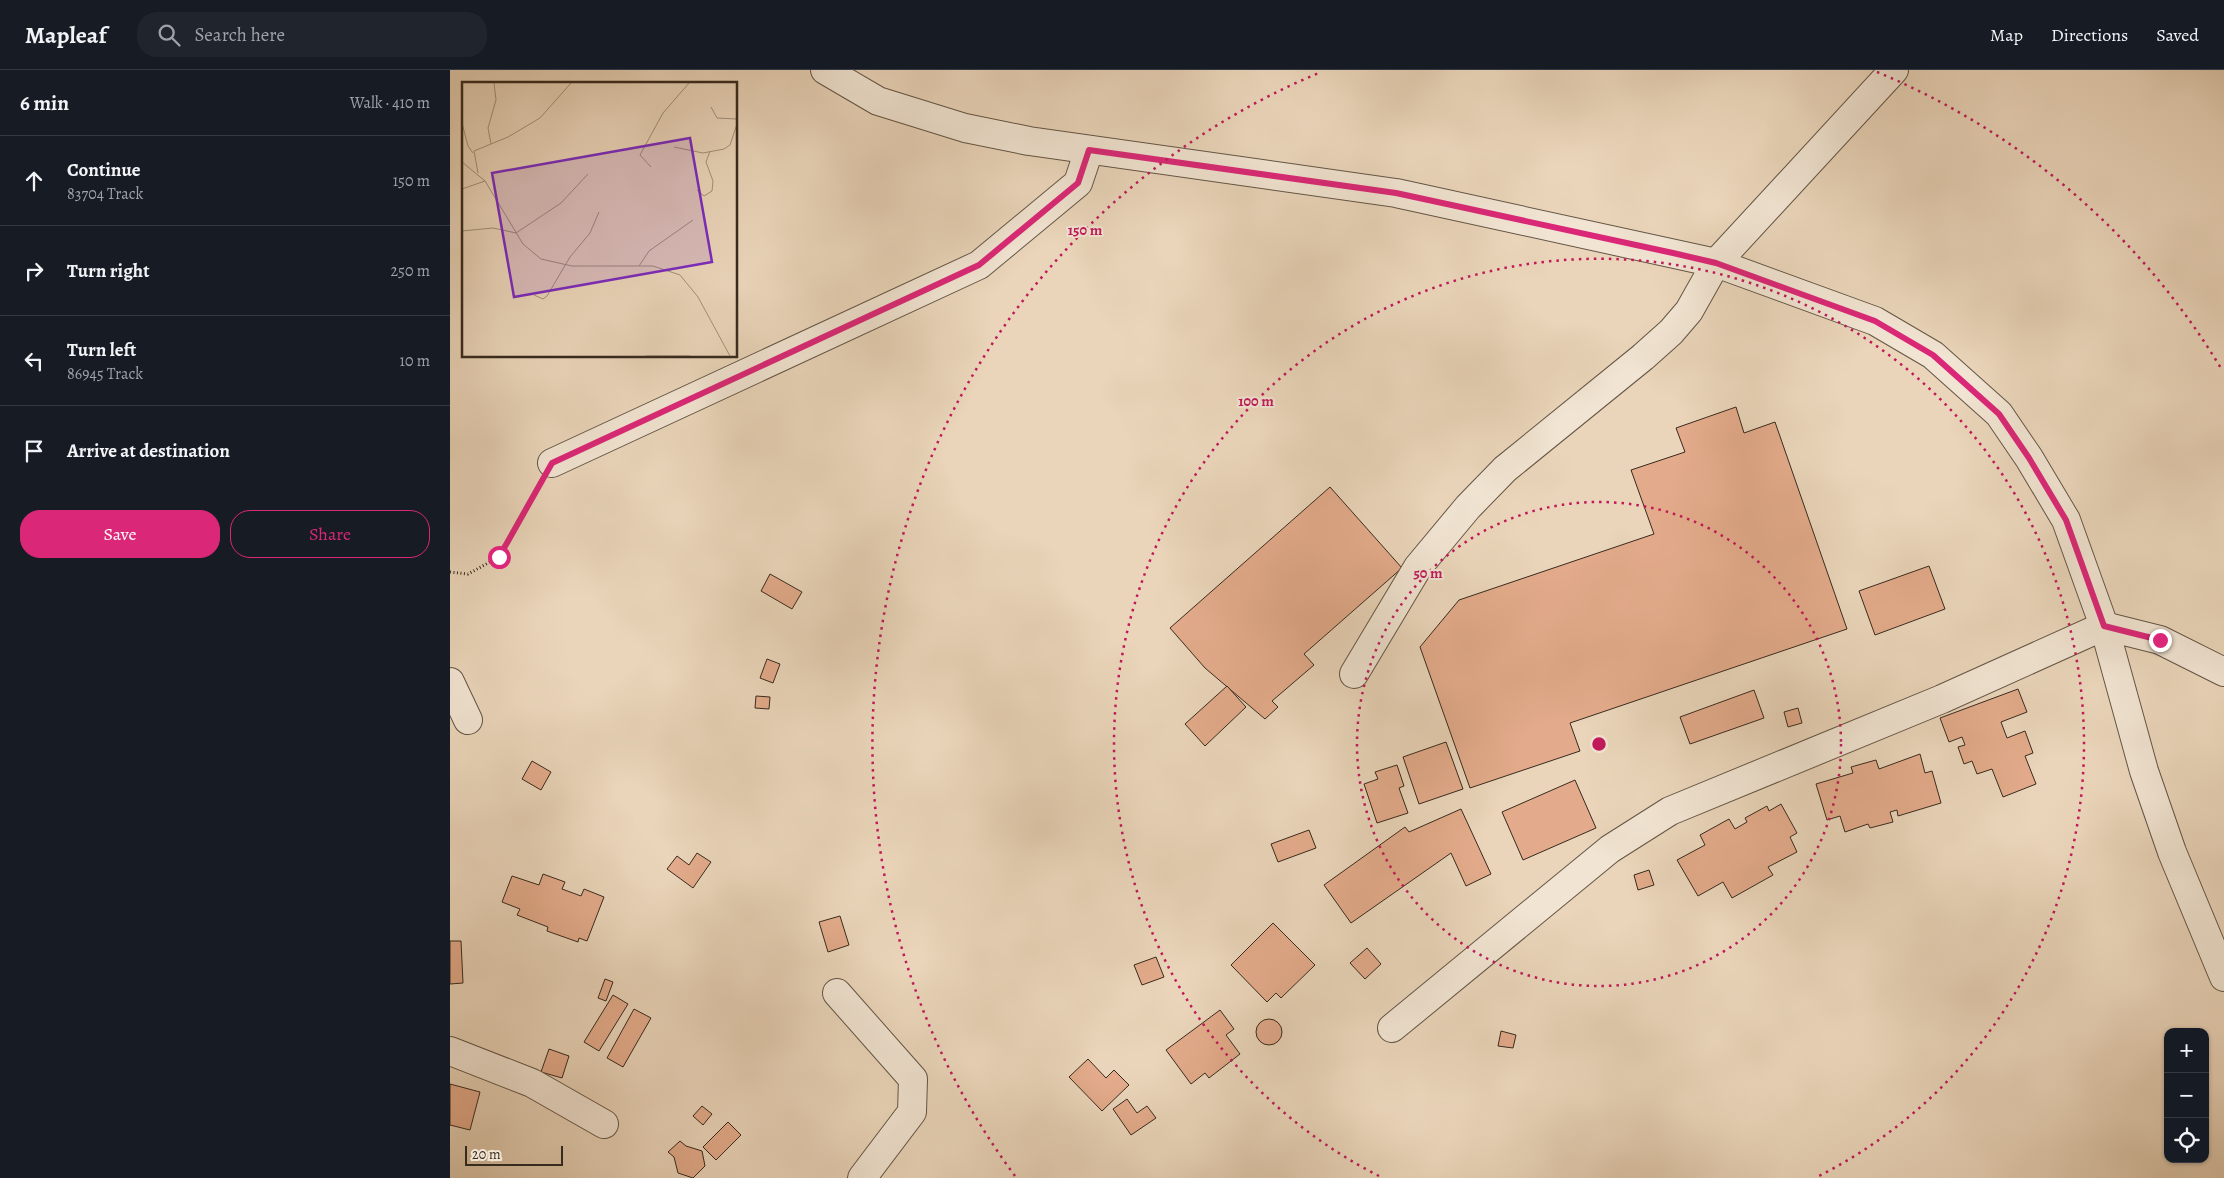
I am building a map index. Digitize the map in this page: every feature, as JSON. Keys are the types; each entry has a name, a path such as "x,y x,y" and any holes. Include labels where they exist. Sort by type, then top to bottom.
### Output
{"street":[{"path":"825,70 878,101 965,128 1029,141 1396,193 1716,263 1875,321 1933,355 1999,414 2029,458 2066,520 2104,626 2131,726 2169,843 2224,977"},
{"path":"1354,674 1418,566 1468,506 1505,469 1671,332 1690,311 1716,263 1894,70"},
{"path":"552,463 979,265 1078,183 1089,150"},
{"path":"1392,1028 1610,849 1670,811 1942,699 2104,626 2160,640 2224,672"},
{"path":"450,682 468,720"},
{"path":"837,993 913,1079 912,1112 862,1178"},
{"path":"450,1051 532,1083 604,1124"}],"path":[{"path":"450,572 468,574 499,557 552,463"}],"building":[{"path":"1736,407 1744,433 1775,422 1847,629 1570,723 1580,751 1470,788 1420,647 1459,600 1654,534 1631,470 1685,452 1676,428"},
{"path":"1330,487 1402,568 1304,654 1314,665 1272,701 1278,707 1265,719 1205,668 1170,628"},
{"path":"1929,566 1945,609 1875,635 1859,591"},
{"path":"770,574 802,592 792,609 761,591"},
{"path":"767,659 780,664 773,683 760,678"},
{"path":"1227,686 1246,707 1205,746 1185,724"},
{"path":"2018,689 2027,712 2001,722 2007,738 2025,731 2033,753 2025,756 2036,784 2003,797 1992,769 1977,774 1972,761 1964,764 1958,747 1965,745 1962,737 1949,742 1940,718"},
{"path":"1754,690 1764,718 1690,744 1680,717"},
{"path":"756,696 770,697 769,709 755,708"},
{"path":"1798,708 1802,723 1788,727 1784,712"},
{"path":"1446,742 1463,789 1419,804 1403,757"},
{"path":"1920,754 1925,773 1932,771 1941,803 1898,816 1897,810 1890,812 1893,822 1870,828 1868,824 1845,832 1840,816 1827,820 1816,784 1853,773 1851,767 1876,760 1879,769"},
{"path":"532,761 551,772 541,790 522,779"},
{"path":"1397,765 1404,786 1399,788 1408,813 1377,823 1364,784 1378,779 1375,772"},
{"path":"1575,780 1596,828 1523,860 1502,812"},
{"path":"1781,804 1797,833 1790,837 1797,852 1768,867 1773,875 1732,898 1723,882 1698,896 1677,860 1705,845 1700,835 1729,819 1735,829 1747,822 1745,818 1767,806 1769,811"},
{"path":"1461,809 1491,874 1466,886 1451,853 1351,923 1324,885 1405,827 1409,832"},
{"path":"1309,830 1316,848 1278,862 1271,844"},
{"path":"697,853 711,862 693,888 667,869 677,856 689,865"},
{"path":"1649,870 1654,885 1638,890 1634,875"},
{"path":"543,874 565,882 562,889 581,896 584,889 604,897 587,941 579,938 578,942 547,931 548,927 517,915 520,909 502,902 512,876 539,885"},
{"path":"840,916 849,945 828,952 819,922"},
{"path":"1273,923 1315,965 1281,998 1276,993 1267,1002 1231,965"},
{"path":"450,941 461,941 463,983 450,984"},
{"path":"1367,948 1381,964 1365,979 1350,963"},
{"path":"1156,957 1164,977 1142,985 1134,965"},
{"path":"605,979 613,982 606,1001 598,998"},
{"path":"613,995 628,1004 599,1051 584,1042"},
{"path":"634,1009 651,1018 623,1067 607,1058"},
{"path":"1220,1010 1234,1029 1226,1035 1240,1054 1209,1078 1205,1073 1191,1084 1166,1050"},
{"path":"1269,1019 1278,1023 1282,1032 1278,1041 1269,1045 1260,1041 1256,1032 1260,1023"},
{"path":"1501,1031 1516,1035 1513,1048 1498,1046"},
{"path":"549,1049 569,1056 562,1078 541,1072"},
{"path":"1088,1059 1106,1078 1114,1070 1129,1085 1102,1111 1069,1077"},
{"path":"450,1084 480,1092 470,1130 450,1125"},
{"path":"1127,1099 1137,1113 1147,1106 1156,1118 1131,1135 1113,1109"},
{"path":"702,1106 712,1114 703,1125 693,1116"},
{"path":"728,1122 741,1135 716,1160 703,1147"},
{"path":"680,1141 686,1146 702,1151 705,1166 693,1178 678,1173 674,1157 668,1152"}],"route":[{"path":"499,557 552,463 979,265 1078,183 1089,150 1396,193 1673,253 1716,263 1875,321 1933,355 1999,414 2029,458 2066,520 2104,626 2160,640"}]}
